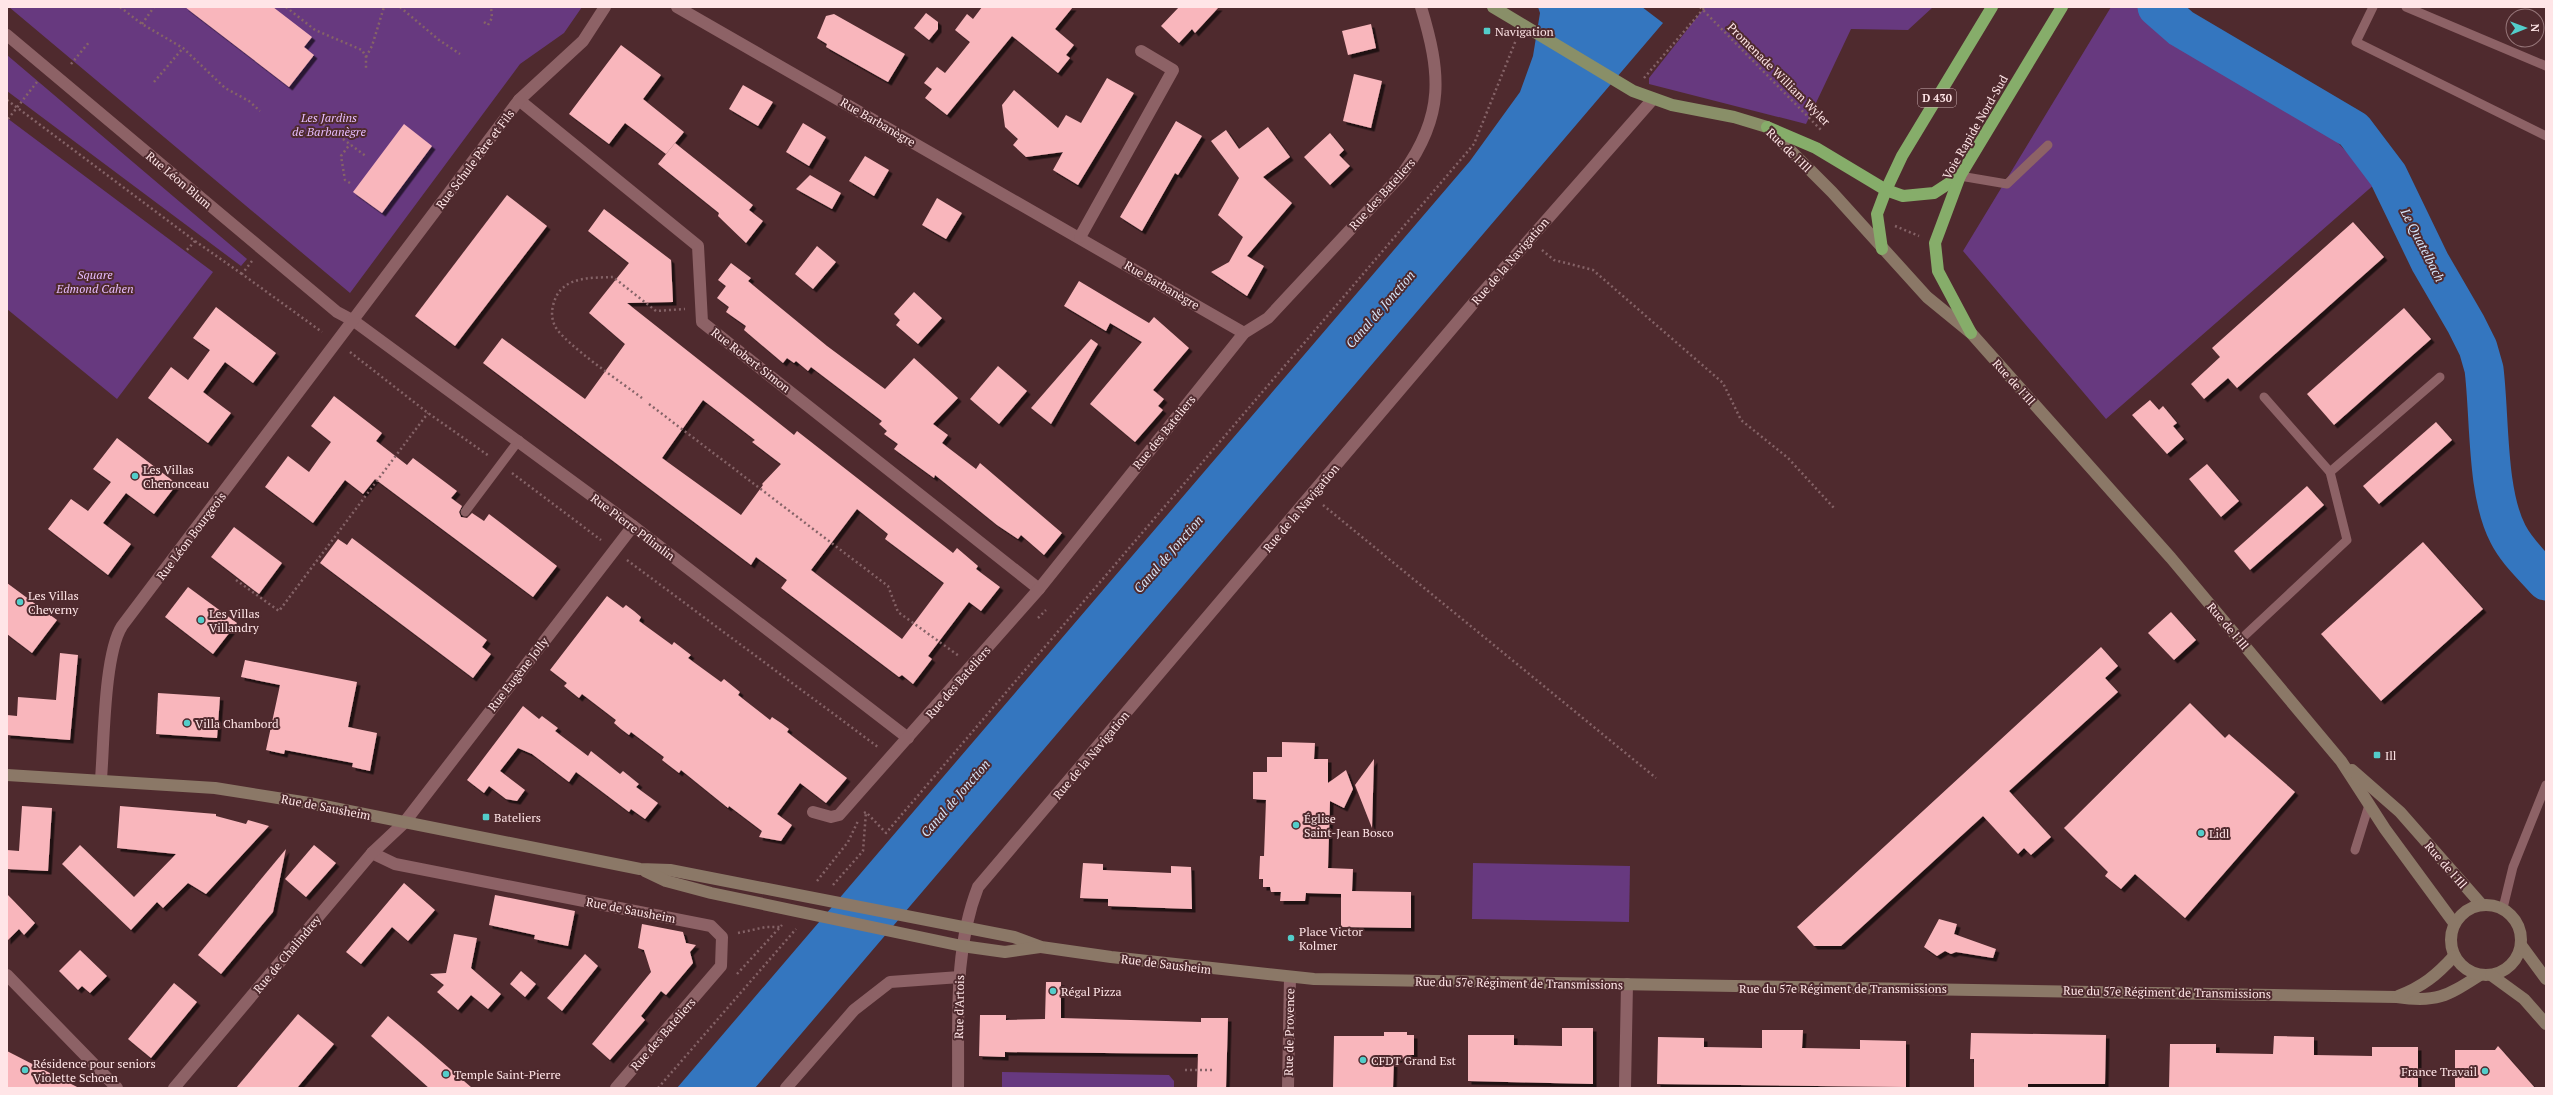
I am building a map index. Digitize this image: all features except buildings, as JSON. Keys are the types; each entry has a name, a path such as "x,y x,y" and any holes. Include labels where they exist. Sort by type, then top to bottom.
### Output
{"highway":[{"name":"D 430","path":"1882,250 1877,214 1886,190 1902,156 1992,7"},
{"name":"Voie Rapide Nord-Sud","path":"1971,333 1938,271 1935,243 1960,176 2062,7"},
{"path":"1766,128 1816,148 1886,190 1903,196 1922,196 1934,193 1960,176"}],"main road":[{"name":"Rue de l'Ill","path":"1493,7 1628,88 1653,99 1734,117 1766,128 1832,192 1882,250 1927,297 1971,333 2171,558 2342,761 2400,812 2481,904"},
{"name":"Rue de l'Ill","path":"2342,761 2369,805 2454,923"},
{"name":"Rue de Sausheim","path":"7,775 101,779 216,788 309,803 640,869 670,870 966,927"},
{"name":"Rue de Sausheim","path":"640,869 666,881 794,911 962,946"},
{"path":"2486,975 2511,965 2521,945 2522,934 2518,924 2503,908 2492,904 2481,904 2470,907 2454,923 2451,945 2454,956 2460,965 2486,975 2524,999 2546,1024"},
{"path":"966,927 1014,937 1041,947"},
{"path":"2521,945 2546,979"},
{"path":"962,946 1004,952 1041,947"},
{"name":"Rue de Sausheim","path":"1041,947 1172,965 1290,977"},
{"name":"Rue du 57e Régiment de Transmissions","path":"2397,997 2418,988 2429,981 2454,956"},
{"name":"Rue du 57e Régiment de Transmissions","path":"1290,977 1340,981 1627,984 2397,997 2420,1001 2435,999 2451,993 2486,975"}],"street":[{"name":"Rue Schule Père et Fils","path":"354,321 519,100 583,40 605,7"},
{"name":"Rue Barbanègre","path":"677,7 1080,237 1244,333"},
{"name":"Rue des Bateliers","path":"814,812 831,817 839,815 1039,589 1244,333 1268,318 1403,173 1420,149 1431,125 1435,95 1434,53 1421,7"},
{"name":"Rue Léon Blum","path":"7,35 238,230 338,312 354,321"},
{"path":"1080,237 1173,70 1141,51"},
{"name":"Rue de la Navigation","path":"966,927 978,887 1529,240 1653,99"},
{"name":"Rue Robert Simon","path":"519,100 698,246 702,322 1039,589"},
{"name":"Rue Pierre Pflimlin","path":"354,321 518,440 633,526 908,738"},
{"name":"Rue Léon Bourgeois","path":"101,779 110,662 116,634 354,321"},
{"name":"Rue Eugène Jolly","path":"404,823 633,526"},
{"name":"Rue de Chalindrey","path":"174,1088 372,853 404,823"},
{"name":"Rue de Sausheim","path":"372,853 395,864 711,926 722,937"},
{"name":"Rue d'Artois","path":"958,1088 960,978 962,946 966,927"},
{"name":"Rue des Bateliers","path":"616,1088 711,980 721,966 722,937"},
{"path":"7,975 118,1088"},
{"name":"Rue de Provence","path":"1288,1088 1290,977"},
{"path":"786,1088 854,1010 890,982 960,978"},
{"path":"1625,1088 1627,984"}],"lane":[{"path":"2374,7 2356,42 2546,136"},
{"path":"2406,7 2546,66"},
{"path":"1960,176 2008,184 2048,145"},
{"path":"2330,472 2440,377"},
{"path":"2240,640 2347,540 2330,472 2264,397"},
{"path":"465,512 518,440"},
{"path":"2503,908 2513,867 2546,785"},
{"path":"2355,850 2369,805"}],"path":[{"path":"120,7 142,24 183,48 225,88 249,101 260,111"},
{"path":"142,24 154,7"},
{"path":"286,7 315,30 362,50 366,57"},
{"path":"366,68 366,57 372,46 384,7"},
{"path":"400,7 439,40 460,54"},
{"path":"484,22 488,25 492,18 491,7"},
{"path":"1640,82 1701,8 1705,7"},
{"name":"Promenade William Wyler","path":"1701,8 1826,134"},
{"path":"866,812 886,833 1474,144 1522,24"},
{"path":"71,64 90,41"},
{"path":"154,82 183,48"},
{"path":"8,119 47,69"},
{"path":"7,100 195,241 322,332"},
{"path":"323,124 367,157"},
{"path":"350,144 341,156 345,180 350,183"},
{"path":"1891,225 1919,236"},
{"path":"1529,240 1554,260 1593,270 1723,383 1741,420 1788,458 1834,508"},
{"path":"186,252 195,241"},
{"path":"242,274 253,260"},
{"path":"642,398 596,364 555,328 552,309 559,290 573,280 613,278 656,311 701,309"},
{"path":"346,349 428,413 500,464 891,757"},
{"path":"649,404 888,586 898,612 972,666"},
{"path":"236,580 279,611 428,413"},
{"path":"1312,496 1656,778"},
{"path":"1037,620 1053,600 1039,589"},
{"path":"817,880 848,842 861,815 872,806"},
{"path":"832,886 863,851 866,812"},
{"path":"711,980 728,984 783,923"},
{"path":"734,934 766,927 780,927"},
{"path":"658,1088 796,928"},
{"path":"1185,1070 1214,1070"}],"green space":[{"name":"Les Jardins de Barbanègre","path":"9,7 582,7 564,33 520,64 350,293"},
{"path":"1705,7 1933,7 1908,30 1851,29 1806,124 1649,84 1649,78"},
{"path":"2111,7 2140,7 2178,40 2323,127 2376,183 2106,419 1963,251"},
{"path":"7,55 247,259 241,266 7,91"},
{"name":"Square Edmond Cahen","path":"7,118 213,272 117,399 7,309"},
{"path":"1473,863 1630,866 1629,922 1472,919"},
{"path":"1002,1072 1169,1075 1174,1081 1174,1088 1002,1088"}],"water":[{"name":"Canal de Jonction","path":"1538,7 1642,7 1663,23 755,1088 677,1088 1470,161 1520,92 1533,56 1540,13"}],"waterway":[{"name":"Le Quatelbach","path":"2157,7 2181,28 2354,130 2388,175 2430,262 2466,324 2478,348 2484,369 2492,476 2501,517 2508,534 2516,547 2546,581"}],"place":[{"name":"Navigation","path":"1487,31"},
{"name":"Les Villas Chenonceau","path":"135,476"},
{"name":"Les Villas Cheverny","path":"20,602"},
{"name":"Les Villas Villandry","path":"201,620"},
{"name":"Villa Chambord","path":"187,723"},
{"name":"Ill","path":"2377,755"},
{"name":"Bateliers","path":"486,817"},
{"name":"Église Saint-Jean Bosco","path":"1296,825"},
{"name":"Lidl","path":"2201,833"},
{"name":"Place Victor Kolmer","path":"1291,938"},
{"name":"Régal Pizza","path":"1053,991"},
{"name":"CFDT Grand Est","path":"1363,1060"},
{"name":"Résidence pour seniors Violette Schoen","path":"25,1070"},
{"name":"France Travail","path":"2485,1071"},
{"name":"Temple Saint-Pierre","path":"446,1074"}]}
